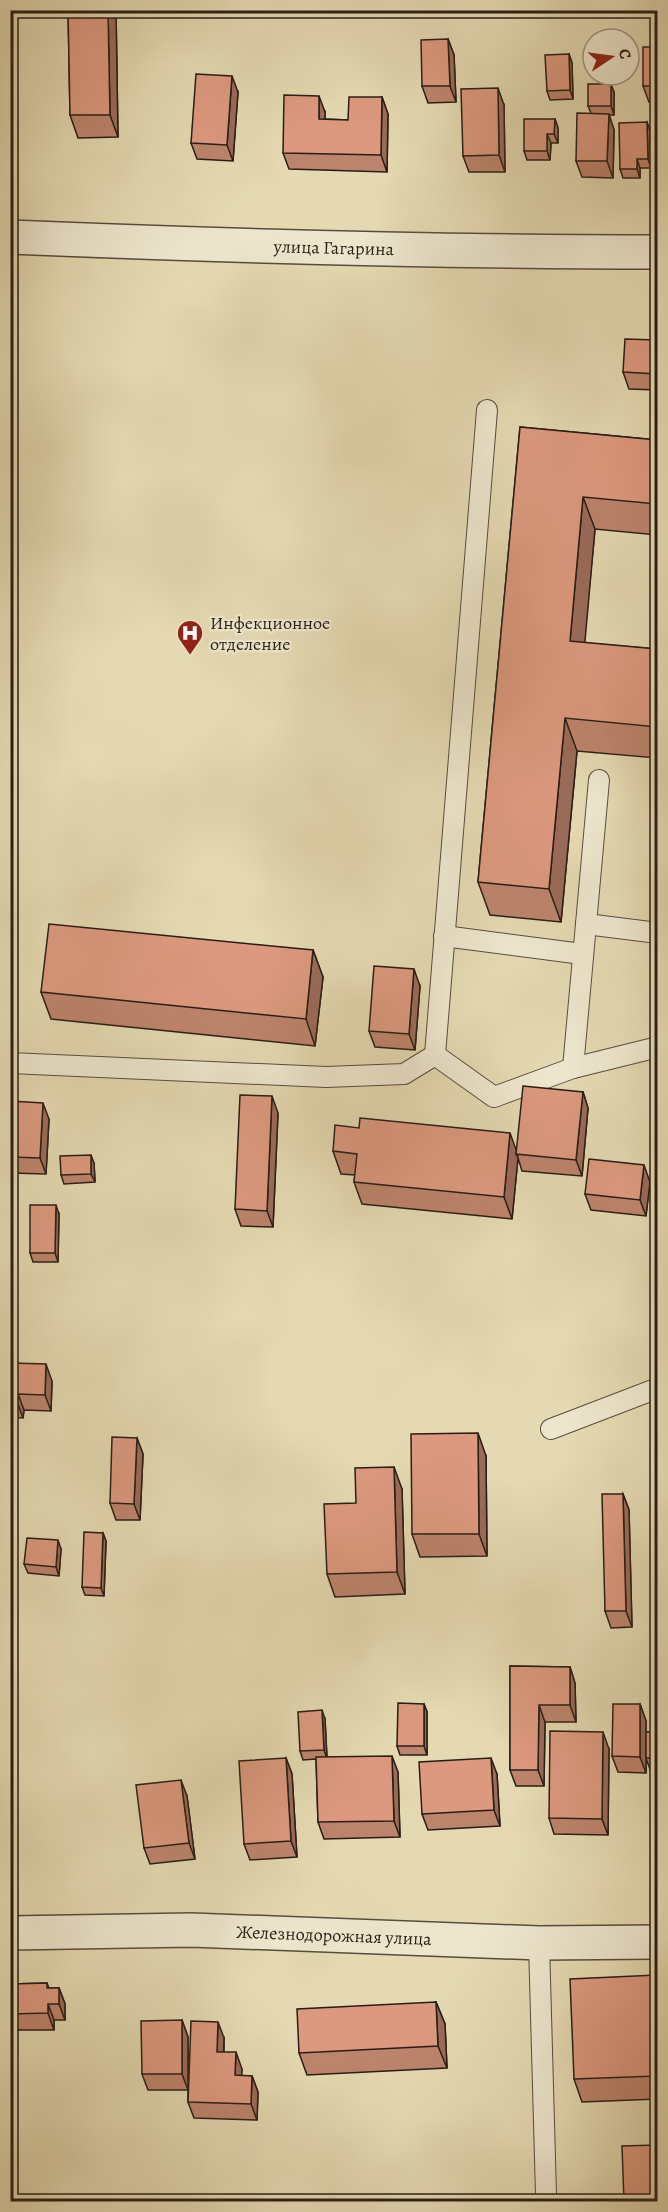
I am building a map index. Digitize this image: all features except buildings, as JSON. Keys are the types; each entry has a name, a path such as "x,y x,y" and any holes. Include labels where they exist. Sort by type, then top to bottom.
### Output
{"street":[{"name":"улица Гагарина","path":"10,237 253,247 508,252 657,252"},
{"name":"Железнодорожная улица","path":"10,1933 191,1930 539,1943 657,1942"}],"lane":[{"path":"435,1055 487,410"},
{"path":"573,1068 598,780"},
{"path":"586,924 657,933"},
{"path":"444,936 582,954"},
{"path":"435,1055 494,1097 573,1068 657,1047"},
{"path":"10,1063 326,1077 404,1074 435,1055"},
{"path":"551,1429 657,1388"},
{"path":"539,1943 546,2194"}],"place":[{"name":"Инфекционное отделение","path":"190,656"}]}
